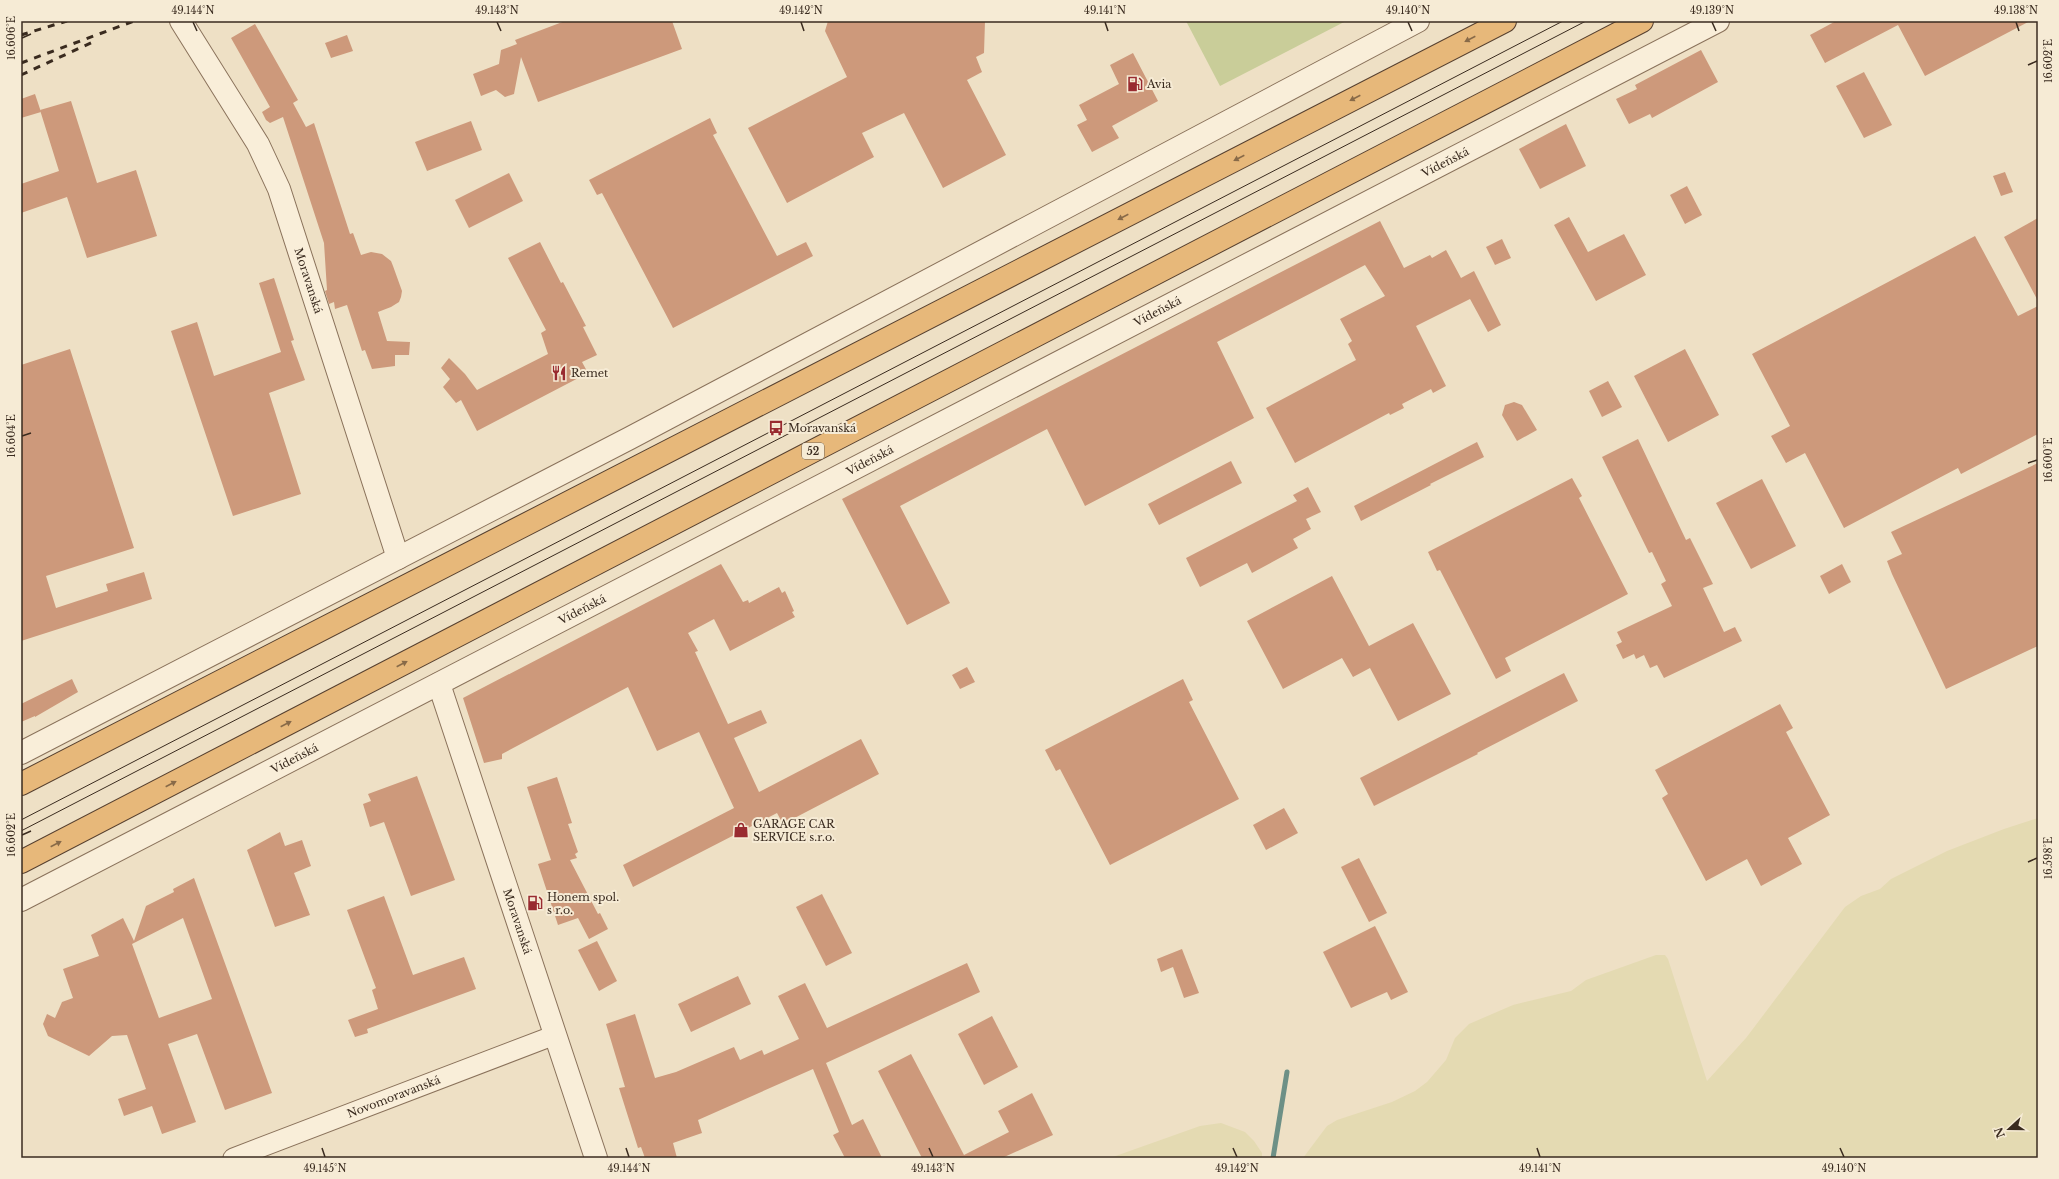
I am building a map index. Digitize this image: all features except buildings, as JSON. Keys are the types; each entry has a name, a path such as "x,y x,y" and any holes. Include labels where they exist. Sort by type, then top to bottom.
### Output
{"highway":[{"path":"21,784 1505,21"},
{"name":"52","path":"21,862 1642,21"}],"street":[{"name":"Moravanská","path":"182,21 258,144 279,189 398,558"},
{"path":"21,754 644,431 1418,21"},
{"name":"Vídeňská","path":"21,900 1718,21"},
{"name":"Moravanská","path":"439,684 596,1158"},
{"name":"Novomoravanská","path":"233,1158 555,1035"}],"shaded area":[{"path":"2038,818 2038,1158 1303,1158 1327,1126 1337,1120 1392,1102 1415,1091 1427,1082 1446,1060 1455,1038 1469,1024 1513,1005 1571,991 1586,980 1656,955 1665,955 1668,959 1707,1081 1746,1038 1845,907 1861,896 1880,889 1891,879 1947,851 2004,829"},
{"path":"1221,1123 1245,1132 1254,1141 1262,1153 1262,1158 1110,1158 1200,1126"}],"green space":[{"path":"1186,21 1346,21 1220,86"}],"waterway":[{"path":"1273,1158 1287,1072"}],"tram line":[{"path":"21,820 1563,21"},
{"path":"21,831 1586,21"}],"railway":[{"path":"21,35 67,21"},
{"path":"21,63 134,21"},
{"path":"21,75 95,41"}],"place":[{"name":"Avia","path":"1135,84"},
{"name":"Remet","path":"559,373"},
{"name":"Moravanská","path":"776,428"},
{"name":"GARAGE CAR SERVICE s.r.o.","path":"741,830"},
{"name":"Honem spol. s r.o.","path":"535,903"}]}
